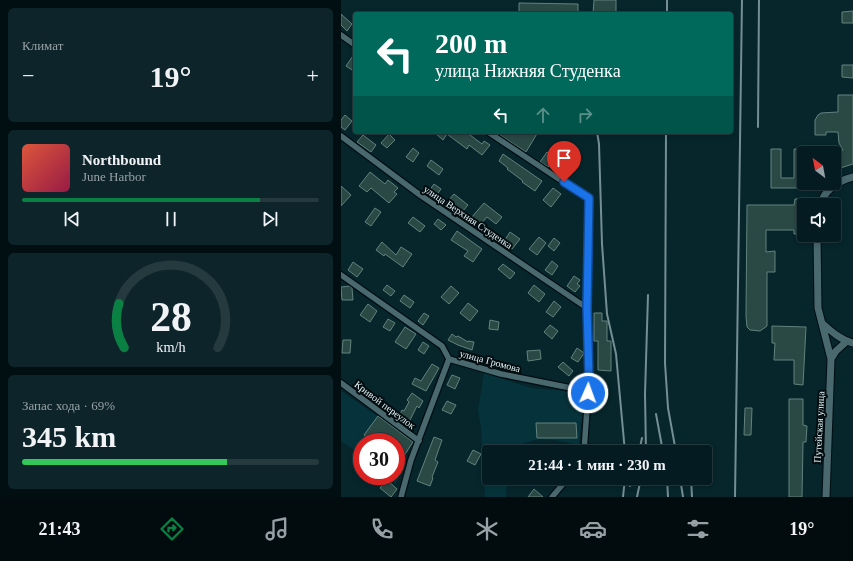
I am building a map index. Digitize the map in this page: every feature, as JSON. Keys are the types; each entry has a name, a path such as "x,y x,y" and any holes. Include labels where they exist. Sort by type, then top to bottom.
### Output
{"street":[{"path":"343,39 353,44"},
{"path":"491,134 589,198 587,308 589,379 584,445"},
{"name":"улица Верхняя Cтуденка","path":"341,136 419,195 587,308"},
{"path":"824,198 827,192 835,185 844,179 853,177"},
{"name":"Путейская улица","path":"817,242 818,308 831,358 825,497"},
{"name":"улица Громова","path":"341,275 442,346 449,359 501,374 571,388 589,379"},
{"path":"823,323 833,332 850,342 836,351 831,358"},
{"path":"401,497 411,460 449,359"},
{"name":"Кривой переулок","path":"341,383 419,441"},
{"path":"552,497 562,485"}],"shaded area":[{"path":"484,373 531,388 574,393 580,400 583,409 579,445 555,440 538,439 521,445 482,445 478,410"},
{"path":"341,391 402,433 353,433 353,449 341,441"},
{"path":"405,435 414,441 405,455"},
{"path":"484,485 507,485 506,497 485,497"}],"building":[{"path":"594,0 616,0 616,12 593,12"},
{"path":"519,3 578,4 578,12 519,12"},
{"path":"853,11 853,23 842,23 842,12"},
{"path":"341,14 352,24 347,31 341,25"},
{"path":"353,56 353,69 352,70 346,66"},
{"path":"842,65 853,65 853,78 842,77"},
{"path":"838,95 853,95 853,164 841,168 841,151 843,150 839,143 838,132 826,132 826,135 815,135 815,120 818,115 821,113 838,112"},
{"path":"345,115 352,121 345,130 341,127 341,120"},
{"path":"389,134 395,140 387,148 381,143"},
{"path":"436,134 447,134 443,140"},
{"path":"447,134 469,134 482,144 484,141 490,145 482,155 469,145 467,149"},
{"path":"501,134 537,134 526,152 500,135"},
{"path":"363,135 376,145 371,152 357,142"},
{"path":"413,148 419,153 413,162 406,157"},
{"path":"771,149 781,149 781,178 794,178 794,149 797,149 797,188 771,188"},
{"path":"547,152 555,158 548,167 540,162"},
{"path":"503,154 542,181 535,191 522,182 523,181 499,161"},
{"path":"431,160 443,169 439,175 427,166"},
{"path":"370,172 385,184 388,180 398,188 394,192 397,194 389,203 371,188 367,192 359,186"},
{"path":"434,184 441,189 436,196 429,191"},
{"path":"341,186 351,195 341,206"},
{"path":"553,188 561,194 551,207 543,200"},
{"path":"454,194 468,205 462,212 448,201"},
{"path":"795,199 797,199 797,234 794,234 794,230 766,230 766,252 775,251 775,272 767,272 767,326 760,331 750,330 747,327 746,316 747,205 794,205"},
{"path":"484,203 502,217 496,224 487,217 480,225 471,218"},
{"path":"375,208 381,212 371,226 365,222"},
{"path":"413,217 425,226 420,232 408,223"},
{"path":"438,219 446,225 441,230 434,224"},
{"path":"457,231 482,249 473,262 464,256 468,251 451,240"},
{"path":"510,232 520,239 512,249 503,243"},
{"path":"539,237 546,243 537,255 529,249"},
{"path":"554,238 560,243 554,251 548,246"},
{"path":"382,242 396,255 401,247 412,254 403,267 385,254 384,256 376,250"},
{"path":"552,261 558,266 552,275 545,270"},
{"path":"353,262 363,269 357,277 348,270"},
{"path":"503,264 515,273 510,279 498,269"},
{"path":"574,276 580,280 577,284 580,286 575,292 567,286"},
{"path":"387,285 395,291 391,296 383,290"},
{"path":"534,285 545,294 539,302 528,293"},
{"path":"350,286 352,288 353,300 342,300 341,287"},
{"path":"451,286 459,293 449,304 441,297"},
{"path":"404,295 414,302 410,308 400,301"},
{"path":"554,301 561,307 553,317 546,312"},
{"path":"468,303 478,311 470,321 460,313"},
{"path":"368,304 377,311 370,322 360,315"},
{"path":"424,313 429,316 423,325 418,321"},
{"path":"594,313 602,313 602,321 607,321 607,341 611,341 611,371 598,370 598,341 594,341"},
{"path":"388,319 395,323 390,331 383,327"},
{"path":"490,320 499,322 498,330 489,329"},
{"path":"550,325 558,331 552,339 544,332"},
{"path":"772,326 806,327 803,385 794,384 794,360 774,360 775,343 772,343"},
{"path":"405,327 416,334 406,349 395,342"},
{"path":"452,334 468,342 474,342 472,350 448,340"},
{"path":"343,340 351,340 350,353 342,353"},
{"path":"423,342 429,346 424,354 418,350"},
{"path":"577,348 584,353 578,362 571,358"},
{"path":"540,350 541,359 528,361 527,351"},
{"path":"563,362 573,371 569,376 558,367"},
{"path":"432,364 439,368 426,391 412,384 415,378 421,381"},
{"path":"452,375 460,378 455,389 447,385"},
{"path":"412,393 423,401 419,408 417,406 409,422 399,416 402,410 404,411 409,402 407,400"},
{"path":"789,399 803,399 803,425 807,426 806,442 803,442 802,497 789,497"},
{"path":"447,401 456,405 451,414 442,410"},
{"path":"745,408 752,408 751,435 744,435"},
{"path":"378,416 401,433 365,433"},
{"path":"536,423 576,423 577,438 537,438"},
{"path":"405,436 413,442 405,454"},
{"path":"434,437 442,440 435,460 438,462 430,486 417,481"},
{"path":"473,450 481,454 475,465 467,461"},
{"path":"383,485 393,485 397,489 391,497 380,488"},
{"path":"534,489 543,497 528,497"}],"railway":[{"path":"667,0 667,12"},
{"path":"735,497 742,0"},
{"path":"758,127 759,0"},
{"path":"597,134 599,144 602,244 607,314 616,354 624,445"},
{"path":"666,134 665,363 668,408 675,445"},
{"path":"646,445 645,394 648,295"},
{"path":"656,414 662,445"},
{"path":"640,445 642,438"},
{"path":"623,497 624,485"},
{"path":"637,497 640,485"},
{"path":"667,485 668,497"},
{"path":"681,485 683,497"},
{"path":"691,485 692,497"}],"route":[{"path":"564,182 589,198 587,308 588,393"}]}
